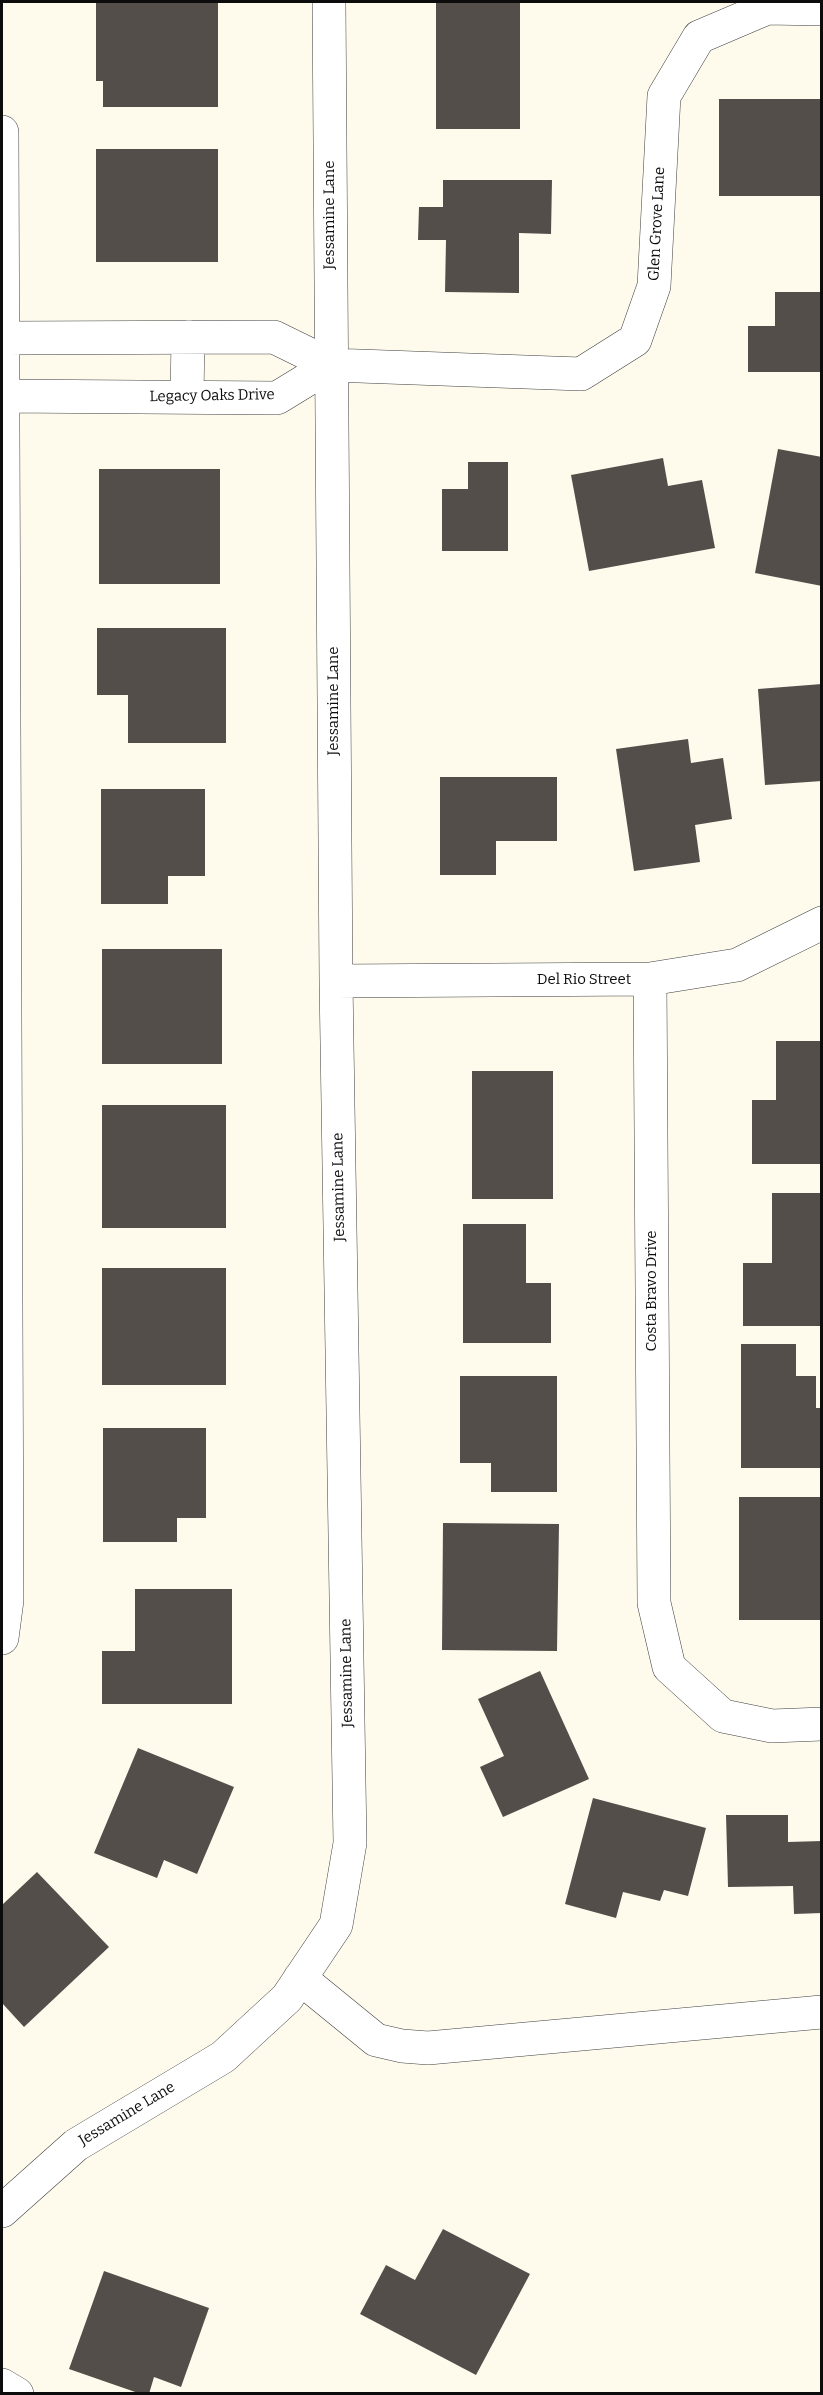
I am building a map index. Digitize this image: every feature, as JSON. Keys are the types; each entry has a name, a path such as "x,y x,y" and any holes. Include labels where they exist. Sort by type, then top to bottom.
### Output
{"street":[{"name":"Jessamine Lane","path":"2,2211 76,2145 223,2057 287,1998 336,1925 350,1843 336,981 329,2"},
{"name":"Glen Grove Lane","path":"331,365 581,374 635,340 654,286 664,96 699,38 767,8 822,9"},
{"path":"2,132 8,1600 2,1638"},
{"path":"3,338 274,338 331,365"},
{"path":"187,397 188,338"},
{"name":"Legacy Oaks Drive","path":"3,396 277,398 331,365"},
{"name":"Del Rio Street","path":"336,981 650,980 738,965 822,923"},
{"name":"Costa Bravo Drive","path":"650,980 654,1603 669,1667 723,1716 772,1726 822,1724"},
{"path":"300,1978 376,2040 428,2048 822,2012"},
{"path":"2,2385 17,2394"}],"building":[{"path":"96,2 218,2 218,107 103,107 103,81 96,81"},
{"path":"436,2 520,2 520,129 436,129"},
{"path":"719,99 822,99 822,196 719,196"},
{"path":"96,149 218,149 218,262 96,262"},
{"path":"443,180 552,180 551,234 519,233 519,293 445,292 446,240 418,240 419,207 443,207"},
{"path":"775,292 822,292 822,372 748,372 748,326 775,326"},
{"path":"778,449 822,457 822,586 755,573"},
{"path":"663,458 668,486 702,480 715,548 589,571 571,475"},
{"path":"468,462 508,462 508,551 442,551 442,489 468,489"},
{"path":"99,469 220,469 220,584 99,584"},
{"path":"97,628 226,628 226,743 128,743 128,695 97,695"},
{"path":"822,684 822,781 765,785 758,689"},
{"path":"688,739 691,763 723,758 732,819 695,825 700,862 634,871 616,749"},
{"path":"440,777 557,777 557,841 496,841 496,875 440,875"},
{"path":"101,789 205,789 205,876 168,876 168,904 101,904"},
{"path":"102,949 222,949 222,1064 102,1064"},
{"path":"776,1041 822,1041 822,1164 752,1164 752,1100 776,1100"},
{"path":"472,1071 553,1071 553,1199 472,1199"},
{"path":"102,1105 226,1105 226,1228 102,1228"},
{"path":"772,1193 822,1193 822,1326 743,1326 743,1263 772,1263"},
{"path":"463,1224 526,1224 526,1283 551,1283 551,1343 463,1343"},
{"path":"102,1268 226,1268 226,1385 102,1385"},
{"path":"741,1344 796,1344 796,1376 816,1376 816,1408 822,1408 822,1468 741,1468"},
{"path":"460,1376 557,1376 557,1492 491,1492 491,1463 460,1463"},
{"path":"103,1428 206,1428 206,1518 177,1518 177,1542 103,1542"},
{"path":"739,1497 822,1497 822,1620 739,1620"},
{"path":"443,1523 559,1524 557,1651 442,1650"},
{"path":"135,1589 232,1589 232,1704 102,1704 102,1651 135,1651"},
{"path":"540,1671 589,1779 503,1817 480,1767 504,1756 478,1699"},
{"path":"138,1748 234,1787 197,1874 164,1860 157,1878 94,1853"},
{"path":"593,1798 706,1828 688,1896 664,1890 660,1901 623,1892 616,1918 565,1904"},
{"path":"726,1815 788,1815 788,1842 822,1841 822,1913 794,1914 793,1886 728,1887"},
{"path":"37,1872 109,1947 24,2027 2,2003 2,1905"},
{"path":"443,2229 530,2274 476,2375 360,2314 386,2265 415,2280"},
{"path":"104,2271 209,2308 181,2387 154,2377 149,2394 141,2394 69,2369"}]}
